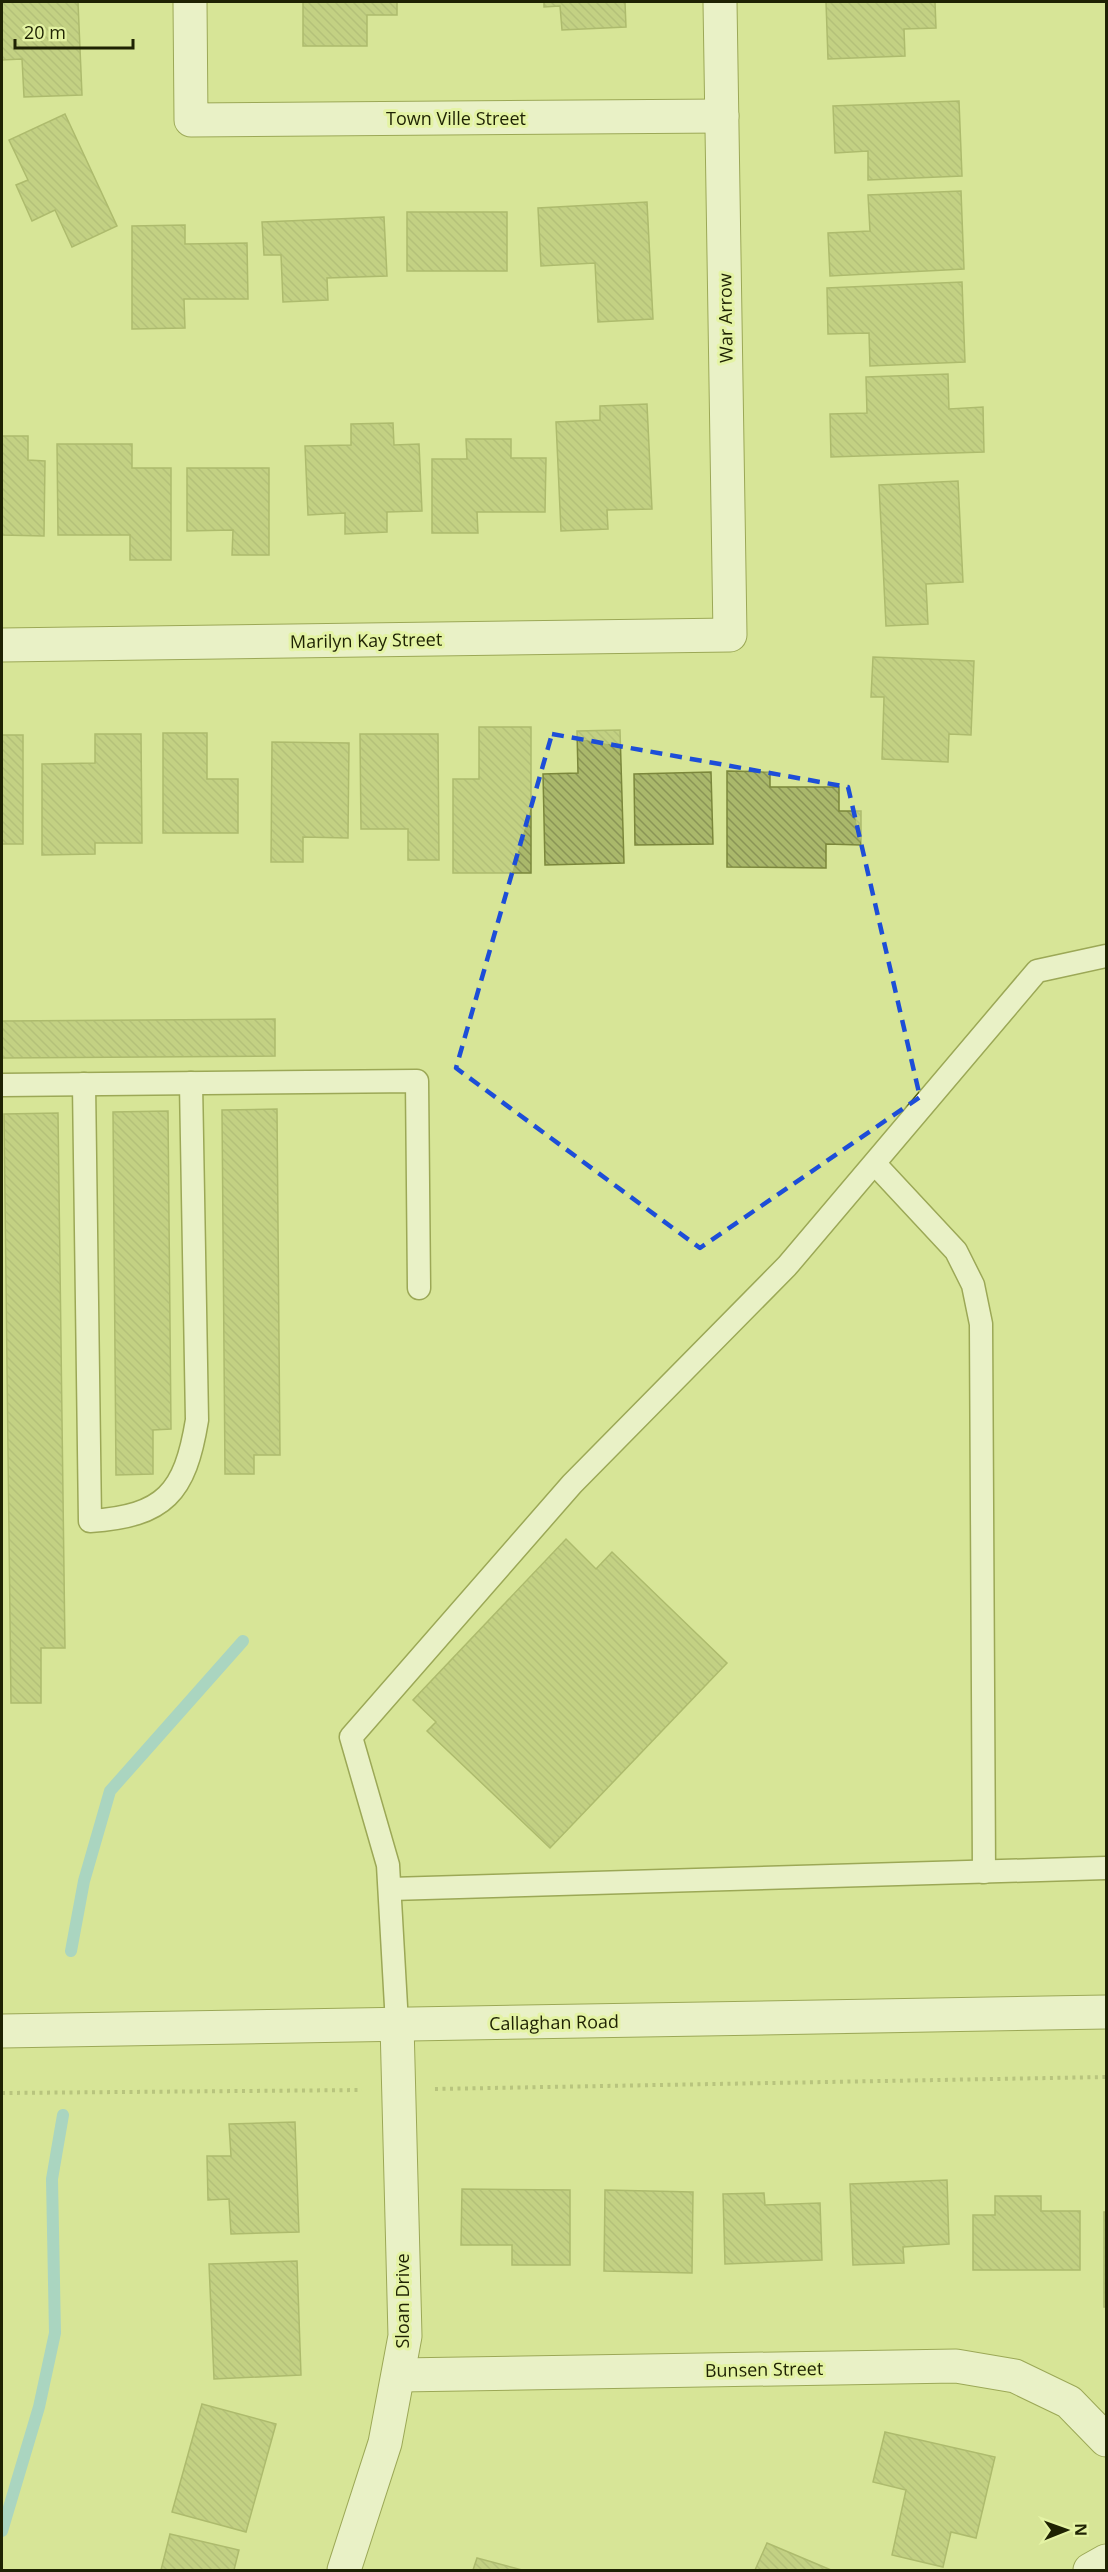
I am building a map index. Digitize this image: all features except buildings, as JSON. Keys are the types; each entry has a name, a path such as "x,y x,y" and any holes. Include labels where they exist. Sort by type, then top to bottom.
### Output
{"street":[{"name":"Town Ville Street","path":"190,2 191,120 722,116"},
{"name":"War Arrow","path":"720,2 730,635"},
{"name":"Marilyn Kay Street","path":"2,645 730,635"},
{"name":"Callaghan Road","path":"2,2031 1107,2012"},
{"name":"Sloan Drive","path":"344,2571 385,2443 400,2375 405,2336 397,2024"},
{"name":"Bunsen Street","path":"400,2375 956,2366 1015,2376 1069,2402 1107,2440"},
{"path":"1090,2571 1107,2561"}],"lane":[{"path":"397,2024 388,1865 351,1737 572,1484 787,1266 1037,971 1107,956"},
{"path":"2,1084 417,1081 419,1288"},
{"path":"84,1084 90,1521 126,1519 154,1508 179,1482 192,1449 197,1420 191,1083"},
{"path":"875,1164 956,1251 973,1285 981,1324 984,1872"},
{"path":"391,1889 1107,1868"}],"path":[{"path":"441,2089 1107,2077"},
{"path":"2,2093 352,2091"}],"highlighted area":[{"path":"552,734 848,787 920,1097 700,1248 456,1068"}],"waterway":[{"path":"71,1951 84,1881 110,1791 243,1641"},
{"path":"2,2531 39,2407 55,2333 52,2179 63,2115"}]}
